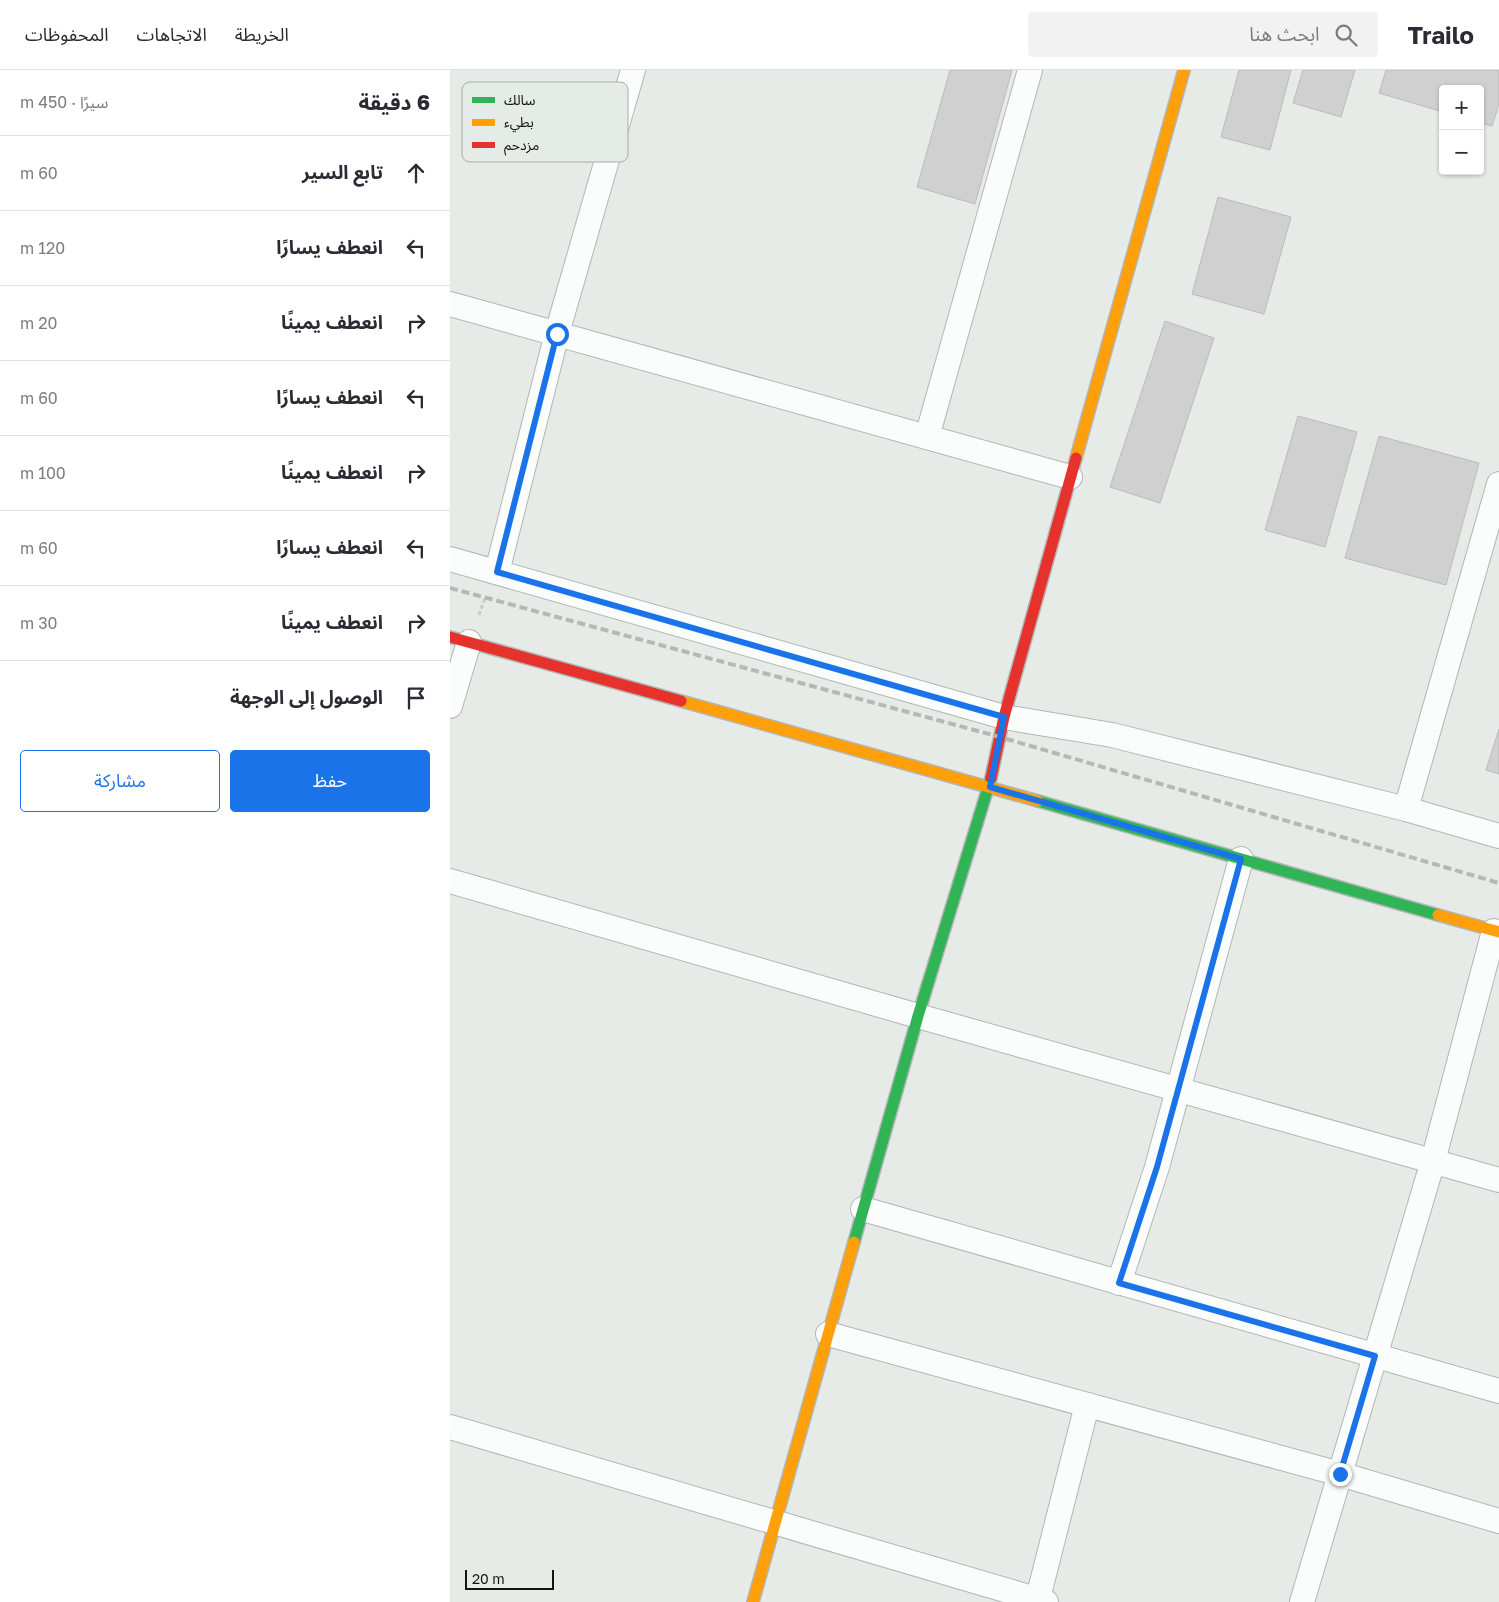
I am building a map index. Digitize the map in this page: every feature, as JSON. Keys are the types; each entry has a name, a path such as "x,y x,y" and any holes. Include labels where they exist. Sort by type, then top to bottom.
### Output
{"main road":[{"path":"753,1602 918,1016 990,787 1004,717 1184,70"},
{"path":"460,639 1496,931"}],"street":[{"path":"628,87 633,70"},
{"path":"927,437 1030,70"},
{"path":"497,572 557,334 607,162"},
{"path":"450,304 1070,477"},
{"path":"1406,808 1499,484"},
{"path":"450,558 1004,717 1112,735 1406,808 1499,836"},
{"path":"450,706 460,639"},
{"path":"1119,1283 1157,1167 1241,859"},
{"path":"450,881 918,1016 1499,1180"},
{"path":"1302,1602 1433,1161 1496,931"},
{"path":"863,1209 1499,1391"},
{"path":"828,1334 1340,1474 1499,1521"},
{"path":"450,1427 1040,1601 1087,1405"}],"path":[{"path":"460,639 497,572"}],"building":[{"path":"950,70 1012,70 975,204 917,187"},
{"path":"1239,70 1291,70 1270,150 1221,137"},
{"path":"1303,70 1355,70 1341,117 1293,103"},
{"path":"1386,70 1499,70 1499,104 1492,126 1484,124 1484,85 1439,85 1439,111 1379,93"},
{"path":"1218,197 1291,217 1264,314 1192,294"},
{"path":"1165,321 1214,338 1160,503 1110,487"},
{"path":"1298,416 1357,432 1325,547 1265,530"},
{"path":"1379,436 1479,463 1446,585 1345,558"},
{"path":"1499,729 1499,774 1486,770"}],"railway":[{"path":"450,588 1000,737 1499,883"}],"traffic: fast":[{"path":"854,1242 918,1016 991,778"},
{"path":"1038,801 1438,915"}],"traffic: slow":[{"path":"1076,458 1184,70"},
{"path":"681,701 1038,801"},
{"path":"1438,915 1499,932"},
{"path":"753,1602 854,1242"}],"traffic: jam":[{"path":"991,778 1004,717 1076,458"},
{"path":"450,637 681,701"}],"route":[{"path":"557,334 497,572 1004,717 990,787 1241,859 1157,1167 1119,1283 1375,1356 1340,1474"}]}
